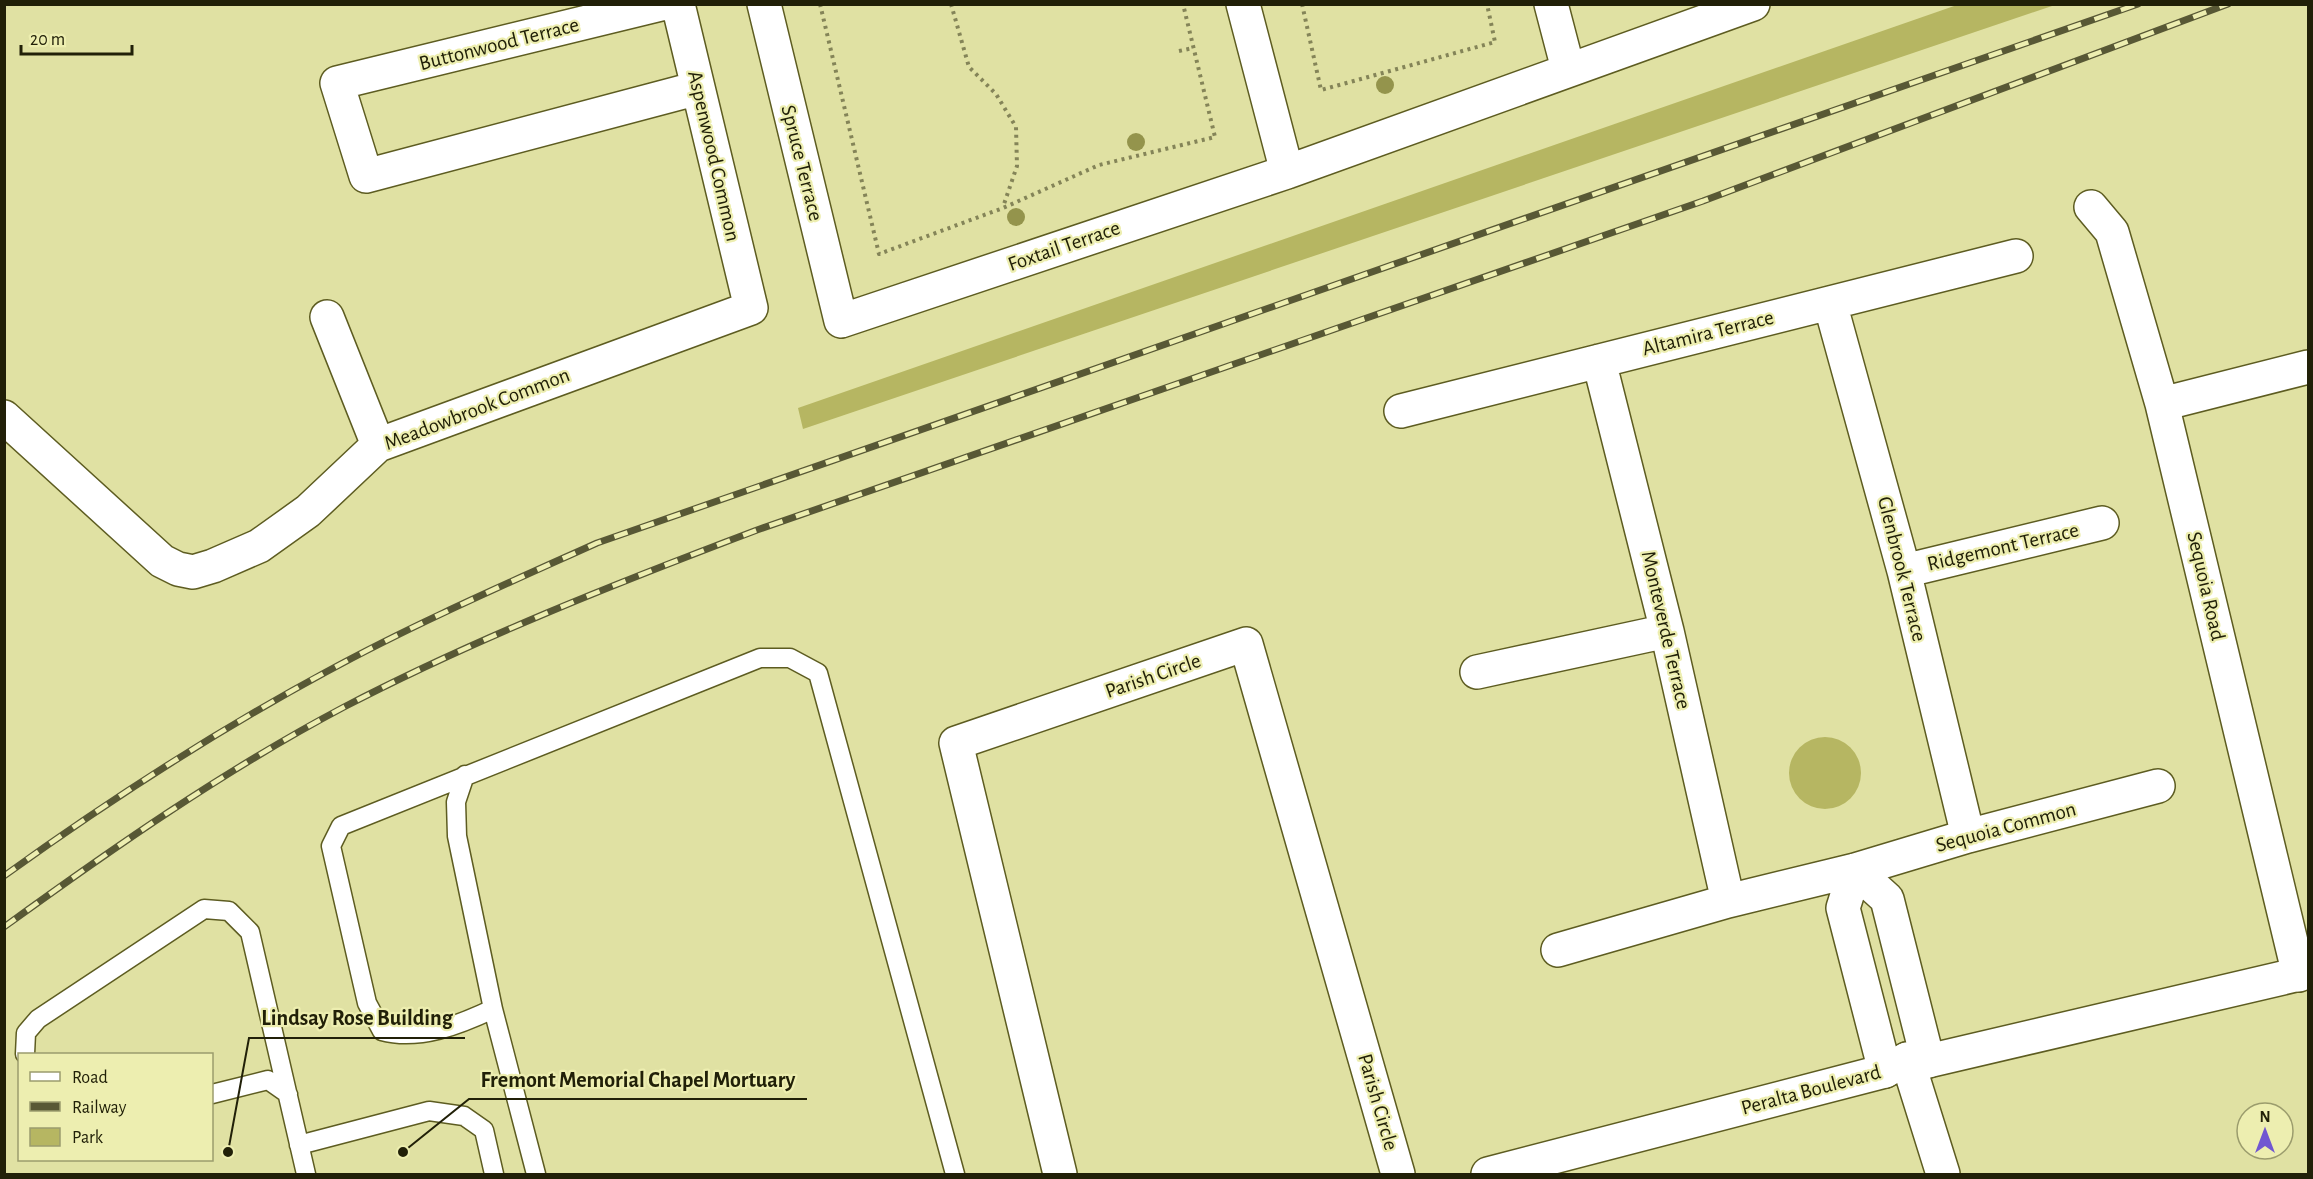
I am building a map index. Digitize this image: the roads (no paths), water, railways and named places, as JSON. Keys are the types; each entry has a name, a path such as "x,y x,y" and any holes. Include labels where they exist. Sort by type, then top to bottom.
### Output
{"street":[{"name":"Buttonwood Terrace","path":"661,4 337,83 366,176 698,88"},
{"name":"Aspenwood Common","path":"678,4 751,308"},
{"name":"Spruce Terrace","path":"764,4 841,321"},
{"path":"1243,4 1287,172"},
{"path":"1551,4 1568,69"},
{"name":"Foxtail Terrace","path":"841,321 1287,172 1754,4"},
{"name":"Sequoia Road","path":"2091,207 2112,232 2162,404 2304,973"},
{"name":"Altamira Terrace","path":"1401,411 2016,256"},
{"name":"Glenbrook Terrace","path":"1830,303 1904,571 1968,836"},
{"name":"Meadowbrook Common","path":"4,417 162,561 178,569 194,572 259,546 308,511 378,445 751,308"},
{"path":"327,317 378,445"},
{"name":"Monteverde Terrace","path":"1599,361 1667,631 1728,901"},
{"path":"2162,404 2308,367"},
{"name":"Ridgemont Terrace","path":"1904,571 2102,523"},
{"path":"1477,672 1667,631"},
{"name":"Parish Circle","path":"1060,1174 956,743 1246,644 1398,1174"},
{"name":"Sequoia Common","path":"1558,950 1728,901 1855,870 1968,836 2158,786"},
{"path":"1907,1064 1887,899 1855,870 1843,908 1907,1064 1943,1174"},
{"name":"Peralta Boulevard","path":"1488,1174 1907,1064 2304,973"}],"lane":[{"path":"493,1010 447,1027 401,1036 382,1031 367,1003 331,846 341,826 760,658 790,658 818,673 955,1174"},
{"path":"465,775 456,802 458,836 493,1010 536,1174"},
{"path":"25,1053 26,1033 38,1019 204,909 229,911 250,932 306,1174"},
{"path":"213,1094 268,1080 288,1094"},
{"path":"299,1145 429,1111 464,1116 484,1130 494,1174"}],"railway":[{"path":"4,876 162,768 285,695 359,654 426,621 597,543 2138,4"},
{"path":"4,927 170,811 300,731 394,682 548,612 757,530 1703,201 2228,4"}],"place":[{"name":"Lindsay Rose Building","path":"228,1152"},
{"name":"Fremont Memorial Chapel Mortuary","path":"403,1152"}]}
